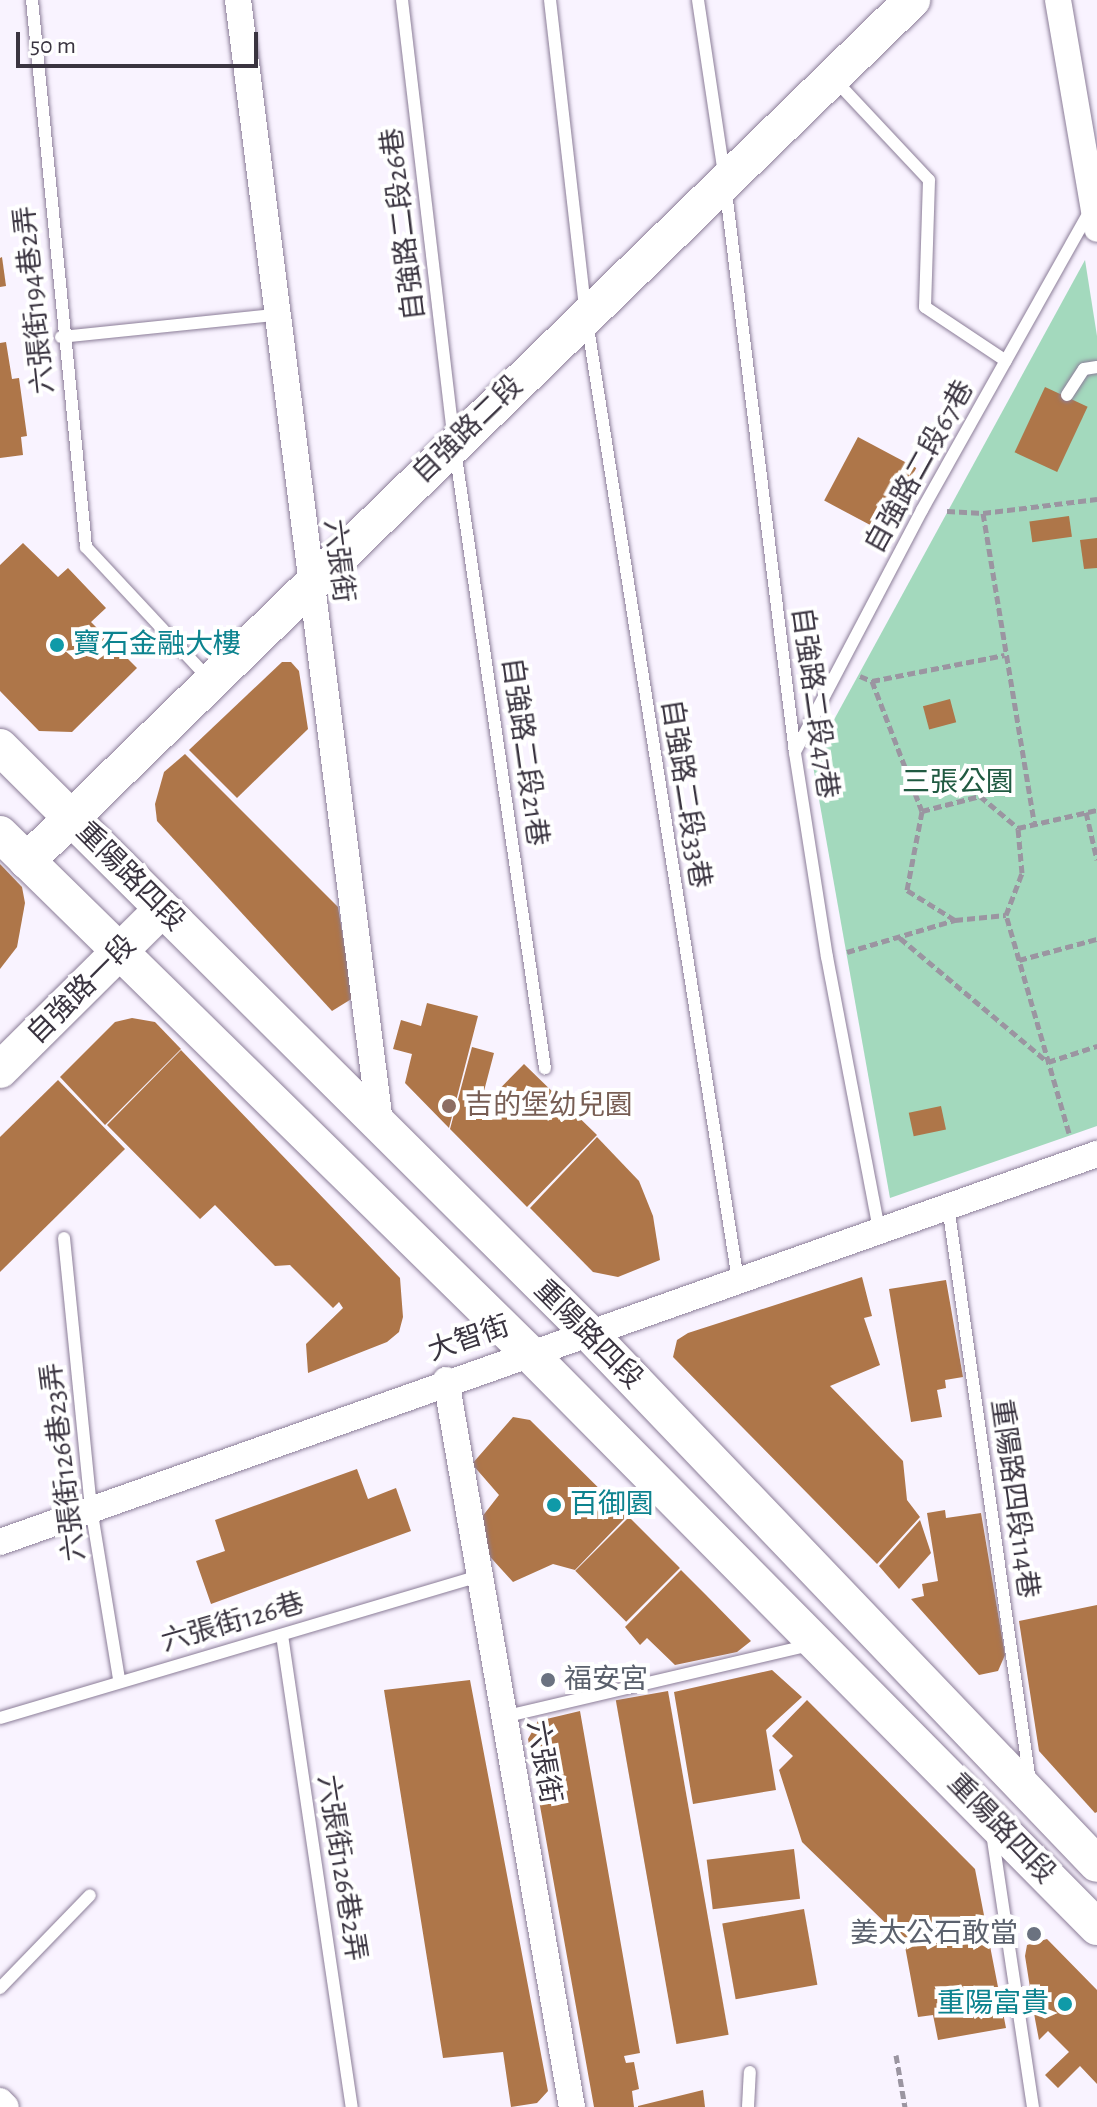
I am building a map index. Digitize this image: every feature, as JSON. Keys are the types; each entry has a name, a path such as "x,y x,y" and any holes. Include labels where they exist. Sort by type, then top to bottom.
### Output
{"main road":[{"name":"自強路二段","path":"27,861 69,816 912,0"},
{"name":"重陽路四段","path":"0,747 381,1130 588,1332 1033,1801 1097,1864"},
{"name":"重陽路四段","path":"0,834 119,955 528,1352 1097,1927"},
{"name":"自強路一段","path":"0,1070 162,909"}],"street":[{"name":"六張街","path":"238,0 308,584 381,1130"},
{"path":"1058,0 1095,218"},
{"name":"大智街","path":"0,1542 446,1380 1087,1157"},
{"name":"六張街","path":"446,1380 572,2107"},
{"path":"0,2101 6,2107"}],"lane":[{"name":"六張街194巷2弄","path":"32,0 61,337 86,547 210,680"},
{"name":"自強路二段26巷","path":"402,0 454,443"},
{"name":"自強路二段33巷","path":"550,0 586,315 738,1280"},
{"name":"自強路二段47巷","path":"698,0 725,181 795,753 827,957 879,1229"},
{"path":"832,77 929,180 925,307 1006,361"},
{"name":"自強路二段67巷","path":"795,753 922,510 1006,361 1095,218"},
{"path":"61,337 275,315"},
{"path":"1067,395 1084,369 1097,367"},
{"name":"自強路二段21巷","path":"454,443 545,1068"},
{"name":"重陽路四段114巷","path":"948,1204 1033,1801"},
{"name":"六張街126巷23弄","path":"64,1238 91,1508 119,1679"},
{"name":"六張街126巷","path":"0,1718 119,1679 282,1635 479,1576"},
{"name":"六張街126巷2弄","path":"282,1635 352,2107"},
{"path":"503,1717 819,1643"},
{"path":"990,1818 1033,2107"},
{"path":"0,1988 90,1895"},
{"path":"748,2107 750,2072"}],"path":[{"path":"922,510 983,513 1097,499"},
{"path":"983,513 1004,655 1034,822"},
{"path":"840,669 872,681 1004,655"},
{"path":"872,681 922,811 907,890 955,920"},
{"path":"922,811 980,796 1018,828 1022,873 1006,915 1048,1062 1087,1157"},
{"path":"1018,828 1097,810"},
{"path":"1086,812 1097,860"},
{"path":"827,957 955,920 1006,915"},
{"path":"900,938 1048,1062"},
{"path":"1019,960 1097,939"},
{"path":"1048,1062 1097,1046"},
{"path":"896,2055 905,2107"}],"green space":[{"name":"三張公園","path":"1085,260 1097,336 1097,1126 890,1198 812,760"}],"building":[{"path":"0,258 6,286 0,287"},
{"path":"6,342 12,379 19,378 27,436 21,437 23,455 0,458 0,343"},
{"path":"1045,387 1088,407 1057,472 1015,452"},
{"path":"858,437 916,468 882,532 824,501"},
{"path":"1069,516 1072,537 1032,542 1029,522"},
{"path":"1097,538 1097,568 1084,569 1080,540"},
{"name":"寶石金融大樓","path":"23,543 58,577 68,568 106,608 91,622 137,668 72,732 39,731 0,691 0,565"},
{"path":"282,662 291,662 299,671 308,729 237,798 189,750"},
{"path":"950,699 956,722 929,729 923,706"},
{"path":"185,754 338,907 353,998 332,1011 157,821 155,804 164,772"},
{"path":"0,864 22,887 25,903 17,947 0,969"},
{"path":"427,1003 478,1016 449,1128 405,1083 412,1054 393,1049 401,1020 421,1026"},
{"path":"132,1018 155,1022 181,1049 105,1125 60,1077 115,1022"},
{"path":"472,1047 494,1053 479,1110 524,1064 597,1135 527,1207 450,1129"},
{"path":"181,1050 400,1278 403,1317 399,1332 387,1342 308,1373 306,1344 343,1308 339,1302 333,1308 290,1265 275,1266 215,1205 200,1219 107,1125"},
{"path":"58,1080 125,1149 0,1272 0,1137"},
{"path":"941,1106 946,1129 914,1136 909,1113"},
{"path":"597,1137 639,1181 653,1216 660,1260 618,1277 593,1272 530,1208"},
{"path":"862,1277 872,1316 864,1318 880,1365 830,1386 903,1461 907,1500 920,1517 877,1564 673,1357 677,1340 688,1333"},
{"path":"946,1280 963,1377 945,1380 946,1388 937,1390 942,1417 911,1422 889,1289"},
{"name":"百御園","path":"513,1417 530,1420 627,1516 575,1570 553,1564 513,1582 483,1549 478,1522 499,1495 472,1464"},
{"path":"357,1469 368,1499 396,1488 411,1531 211,1604 196,1561 225,1551 215,1520"},
{"path":"945,1510 946,1518 981,1513 1005,1655 998,1671 979,1675 911,1599 924,1596 922,1584 938,1581 927,1513"},
{"path":"629,1517 680,1568 626,1622 575,1571"},
{"path":"920,1520 931,1553 899,1589 879,1566"},
{"path":"681,1570 751,1641 737,1652 675,1665 647,1638 640,1645 625,1627"},
{"path":"1097,1605 1095,1813 1039,1751 1019,1621"},
{"path":"772,1670 802,1697 766,1730 776,1790 693,1804 674,1692"},
{"path":"470,1680 548,2091 537,2103 511,2107 503,2052 443,2058 384,1690"},
{"path":"668,1691 729,2035 676,2044 616,1700"},
{"path":"807,1700 975,1869 1006,2028 938,2040 933,2015 918,2017 904,1941 802,1842 779,1770 793,1756 772,1736"},
{"path":"580,1711 640,2053 624,2056 626,2063 634,2062 639,2089 632,2091 634,2107 594,2107 528,1739 538,1721"},
{"path":"794,1849 800,1899 713,1909 707,1860"},
{"path":"804,1909 817,1985 736,1999 722,1923"},
{"name":"重陽富貴","path":"1047,1939 1097,1990 1097,2084 1080,2066 1058,2088 1045,2075 1069,2052 1048,2031 1039,2040 1025,1956 1027,1945"},
{"path":"703,2090 705,2107 638,2107 638,2106"}],"place":[{"name":"寶石金融大樓","path":"57,645"},
{"name":"吉的堡幼兒園","path":"449,1106"},
{"name":"百御園","path":"554,1505"},
{"name":"福安宮","path":"548,1680"},
{"name":"姜太公石敢當","path":"1034,1934"},
{"name":"重陽富貴","path":"1065,2004"}]}
